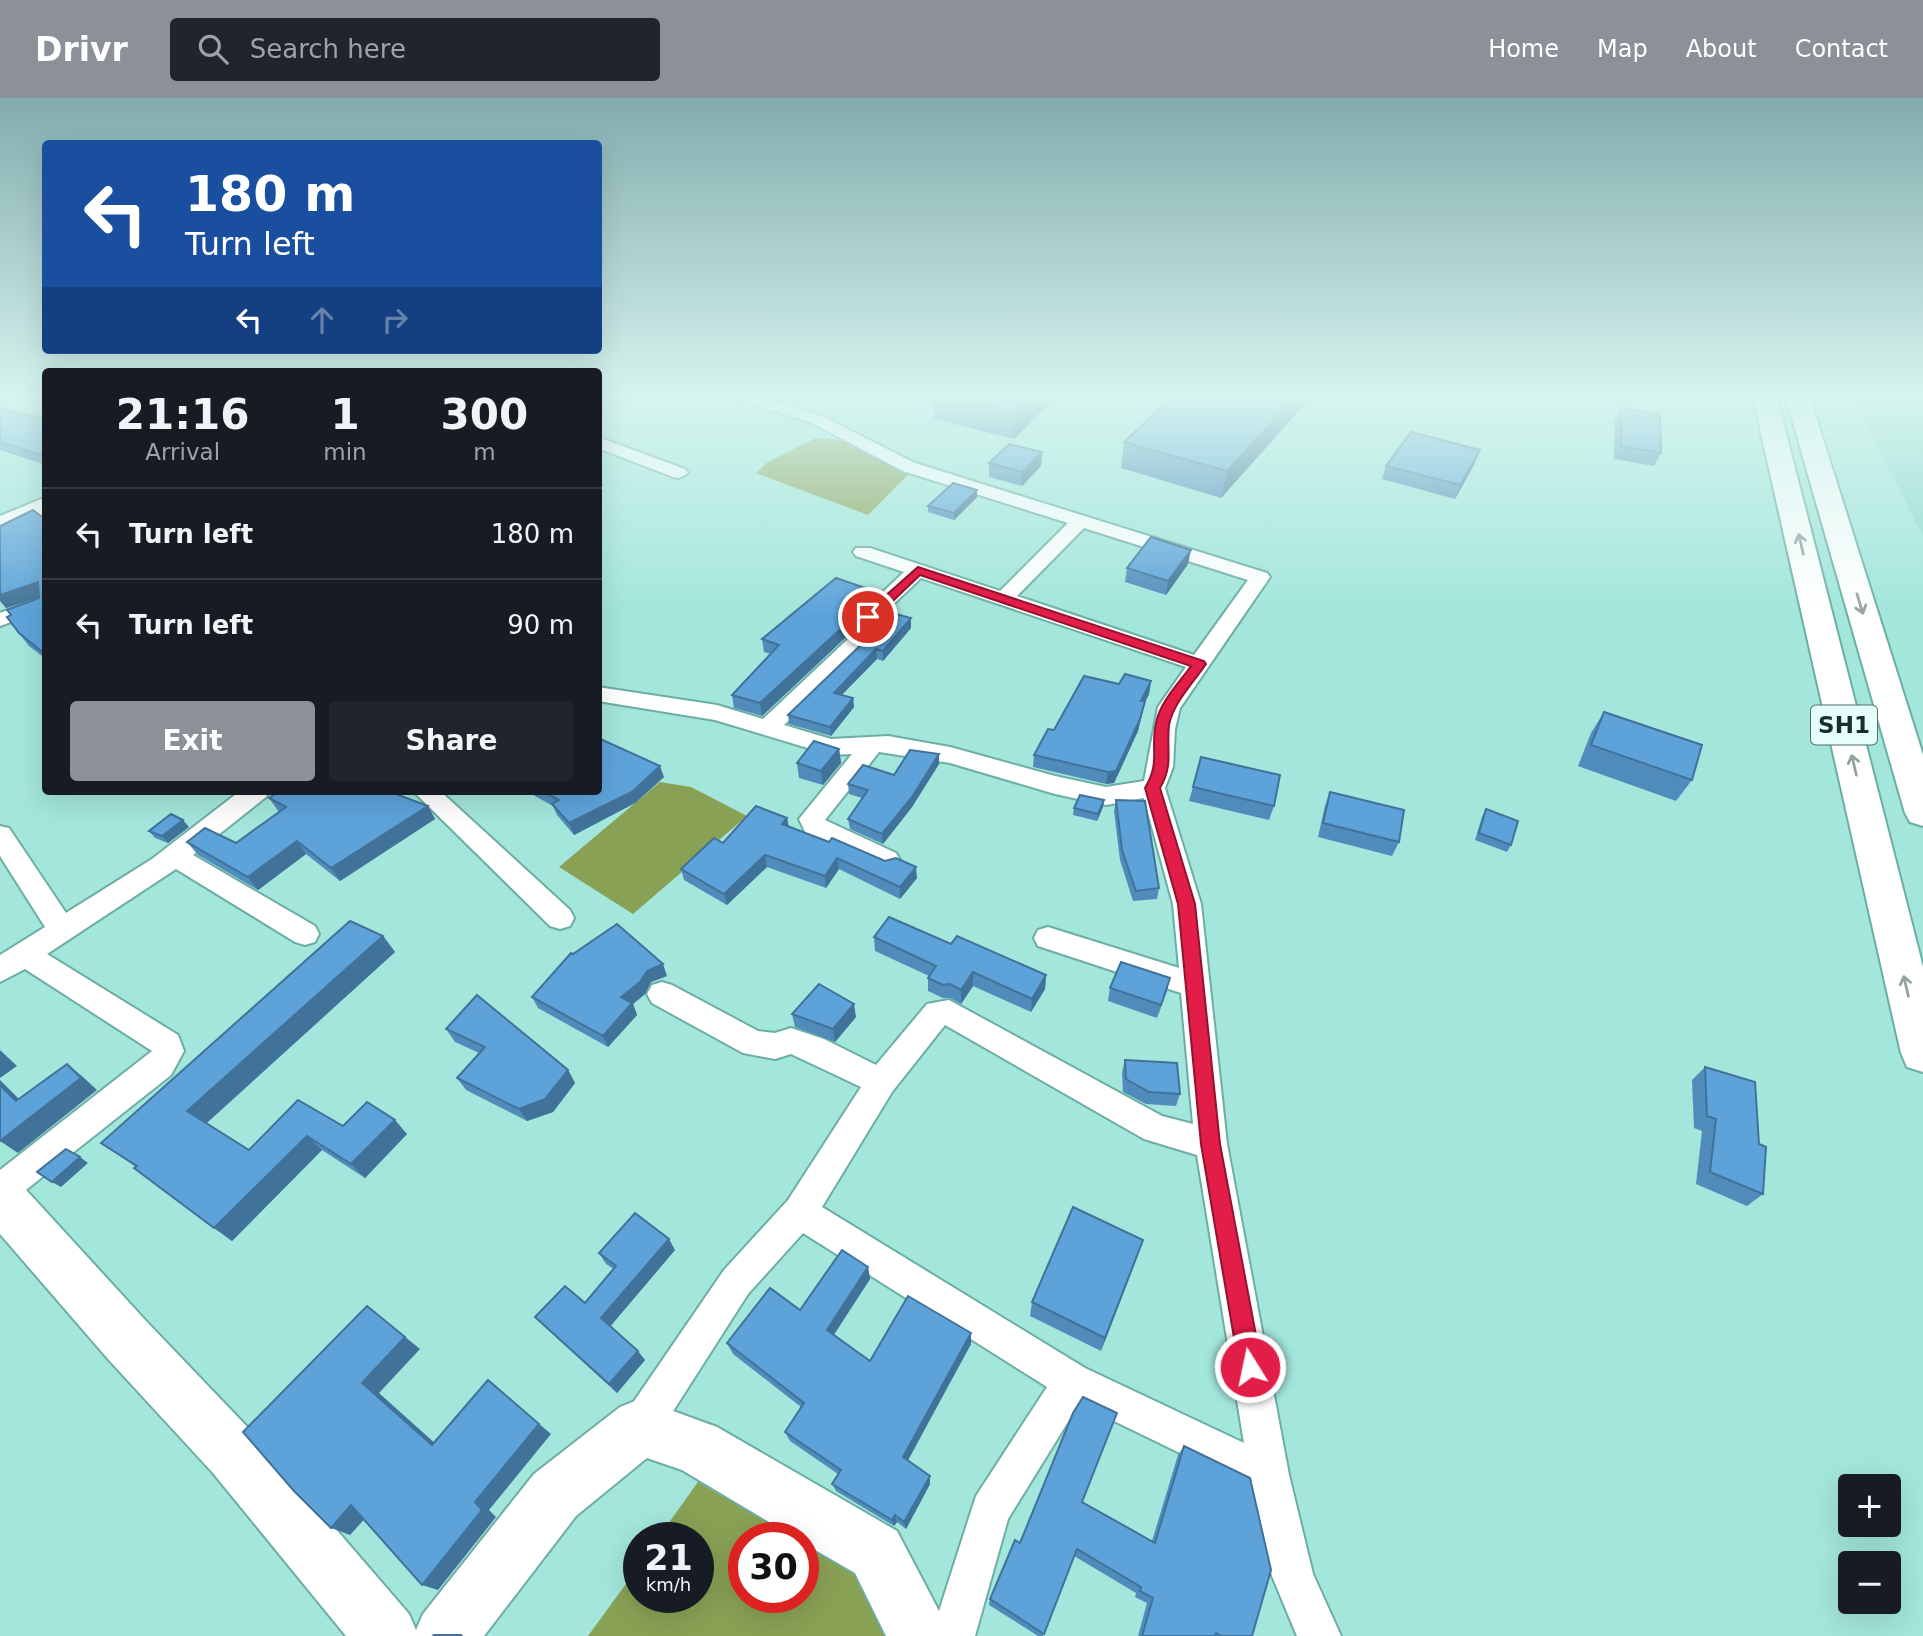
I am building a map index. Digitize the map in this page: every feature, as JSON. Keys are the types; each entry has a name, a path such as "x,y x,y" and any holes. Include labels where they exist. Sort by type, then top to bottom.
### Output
{"main road":[{"name":"SH1","path":"1782,470 1923,1053"},
{"name":"SH1","path":"1820,470 1923,813"},
{"path":"4,522 42,507"},
{"path":"0,1197 127,1340 233,1453 387,1636"},
{"path":"445,1636 555,1495 640,1427 697,1447 876,1552 920,1636"}],"street":[{"path":"671,470 679,473"},
{"path":"918,470 1260,578 1169,707 1162,724 1162,772 1153,788 1187,904 1211,1144 1269,1475 1293,1576 1319,1636"},
{"path":"1003,599 1080,521"},
{"path":"863,552 1199,664"},
{"path":"766,729 856,643 868,617 918,570"},
{"path":"0,620 42,604"},
{"path":"602,695 717,713 831,747 871,747 888,744 950,755 1055,785 1106,796 1153,788"},
{"path":"871,747 812,819 815,827 887,860"},
{"path":"0,1190 160,1065 169,1051 167,1044 12,962 175,856 252,795"},
{"path":"429,795 560,918"},
{"path":"0,835 62,930"},
{"path":"175,856 304,934"},
{"path":"1048,937 1195,985"},
{"path":"662,994 754,1044 775,1046 790,1041 813,1048 881,1083"},
{"path":"640,1427 736,1282 800,1212 881,1083 937,1013 949,1012 1155,1129 1211,1144"},
{"path":"800,1212 1072,1381 1269,1475"},
{"path":"953,1636 990,1510 1072,1381"}],"shaded area":[{"path":"760,470 900,470 909,474 868,515 756,473"},
{"path":"1890,470 1923,470 1923,537"},
{"path":"660,782 691,787 747,816 633,914 559,867"},
{"path":"698,1482 767,1522 728,1522 728,1613 819,1613 819,1552 905,1602 901,1636 588,1636 623,1588 623,1613 714,1613 714,1522 669,1522"}],"building":[{"path":"1401,470 1469,470 1460,485"},
{"path":"953,483 977,490 954,513 928,506"},
{"path":"33,510 42,517 42,652 19,633 7,617 11,615 7,610 39,598 38,582 0,595 0,526"},
{"path":"1151,537 1191,550 1168,581 1127,568"},
{"path":"836,578 868,589 860,597 844,626 760,703 732,695 779,645 762,639"},
{"path":"881,610 911,618 883,651 876,649 834,693 853,698 830,727 788,715 865,641"},
{"path":"1125,674 1151,681 1141,701 1145,701 1140,719 1116,771 1108,772 1034,755 1048,729 1054,730 1084,676 1119,684"},
{"path":"1604,712 1702,745 1692,780 1591,745"},
{"path":"602,740 660,766 632,792 569,823 552,804 559,800 550,795 602,795"},
{"path":"814,741 839,749 821,771 797,763"},
{"path":"910,750 939,754 912,797 882,834 848,819 868,790 848,784 863,765 894,775"},
{"path":"1201,757 1280,775 1274,806 1193,787"},
{"path":"1330,792 1404,810 1399,842 1323,823"},
{"path":"274,795 399,795 428,806 331,868 297,841 248,877 187,842 205,828 236,843 286,807 269,798"},
{"path":"1080,795 1104,800 1098,814 1074,808"},
{"path":"1116,800 1145,801 1159,888 1136,891 1122,850"},
{"path":"756,806 787,818 782,824 829,842 832,838 885,861 896,858 916,867 900,887 837,858 825,876 765,855 724,894 681,869 714,838 723,843"},
{"path":"1486,809 1518,821 1511,845 1479,833"},
{"path":"171,814 183,820 162,836 149,831"},
{"path":"889,917 951,944 957,936 1046,975 1032,999 973,972 961,990 950,984 943,985 928,978 936,966 874,937"},
{"path":"350,921 383,936 187,1111 249,1150 298,1100 343,1126 367,1102 395,1120 351,1164 307,1136 214,1228 134,1168 137,1166 101,1143"},
{"path":"617,924 663,964 647,971 640,982 621,997 632,1003 603,1036 532,997 571,953"},
{"path":"1121,962 1170,978 1161,1005 1110,988"},
{"path":"819,984 854,1004 833,1029 792,1014"},
{"path":"477,995 568,1070 545,1099 519,1109 457,1078 485,1047 446,1029"},
{"path":"1125,1060 1177,1063 1180,1094 1149,1092 1126,1079"},
{"path":"67,1064 81,1078 0,1141 0,1085 16,1101"},
{"path":"1705,1067 1755,1082 1759,1144 1766,1147 1763,1194 1710,1172 1716,1119 1707,1116"},
{"path":"66,1149 80,1157 52,1182 37,1172"},
{"path":"1073,1207 1143,1240 1105,1338 1032,1302"},
{"path":"635,1213 669,1239 601,1318 638,1351 609,1384 535,1317 565,1286 585,1303 616,1266 599,1253"},
{"path":"842,1250 868,1267 827,1330 870,1361 908,1296 971,1333 903,1457 930,1476 904,1522 895,1515 892,1520 832,1484 841,1470 785,1432 804,1403 727,1343 770,1288 800,1310"},
{"path":"367,1306 405,1337 362,1383 432,1445 488,1380 539,1424 475,1502 482,1510 422,1585 351,1505 331,1528 294,1491 243,1432"},
{"path":"1083,1397 1117,1413 1082,1502 1155,1543 1184,1446 1250,1478 1271,1570 1252,1636 1221,1636 1216,1633 1215,1636 1142,1636 1153,1598 1140,1591 1141,1587 1077,1549 1044,1634 990,1599 1015,1540 1020,1543 1073,1413"}],"route":[{"path":"868,617 918,570 1199,664 1169,707 1162,724 1162,772 1153,788 1187,904 1211,1144 1250,1367"}]}
